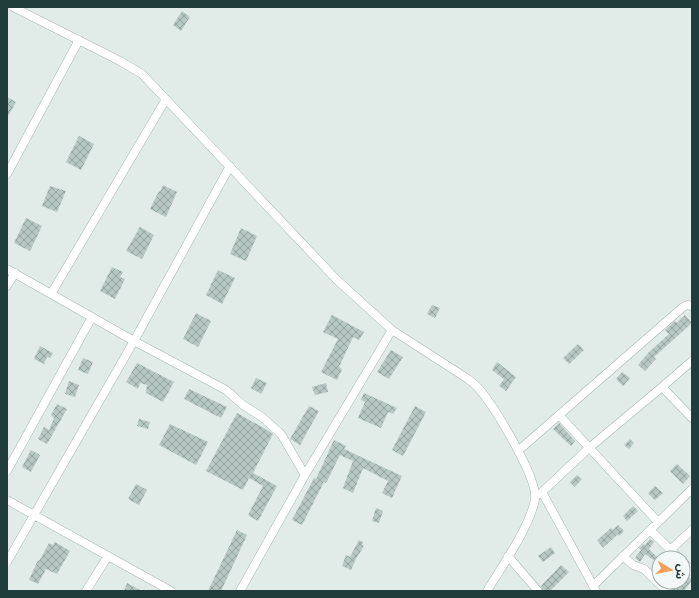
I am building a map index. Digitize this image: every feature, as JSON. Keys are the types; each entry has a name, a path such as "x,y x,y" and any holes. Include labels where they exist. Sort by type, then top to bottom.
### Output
{"street":[{"path":"13,7 120,61 142,74 337,280 392,330 468,379 478,388 490,402 519,450 539,494 595,589 623,556 691,493"},
{"path":"7,174 79,40"},
{"path":"51,294 166,99"},
{"path":"7,562 134,341 230,166"},
{"path":"7,286 11,271 92,318 226,390 243,405 262,417 281,434 305,475"},
{"path":"519,450 683,307 687,305 692,306"},
{"path":"7,471 92,318"},
{"path":"240,591 305,475 392,330"},
{"path":"487,591 528,521 539,494 589,448 692,361"},
{"path":"662,387 692,418"},
{"path":"559,415 658,522"},
{"path":"7,500 171,591"},
{"path":"650,530 670,550 692,530"},
{"path":"86,591 108,556"},
{"path":"508,556 538,591"},
{"path":"623,556 633,565 644,569 667,591"}],"building":[{"path":"182,11 190,17 181,31 173,25"},
{"path":"7,97 16,102 7,118"},
{"path":"79,136 94,144 81,170 66,162"},
{"path":"163,185 177,192 166,217 150,209"},
{"path":"50,186 66,191 57,212 42,206"},
{"path":"26,218 42,226 30,251 14,243"},
{"path":"140,227 154,235 142,259 126,251"},
{"path":"241,228 257,236 246,261 230,254"},
{"path":"112,267 123,272 120,277 125,279 115,299 100,291"},
{"path":"218,270 235,278 222,304 206,295"},
{"path":"432,305 440,308 435,318 427,314"},
{"path":"196,313 211,321 198,347 183,339"},
{"path":"332,315 364,332 359,340 353,337 339,367 342,369 337,380 321,372 338,339 323,332"},
{"path":"685,315 692,323 654,357 656,359 645,371 638,365 649,352 669,334 665,330 675,321 677,323"},
{"path":"578,344 584,350 569,364 563,358"},
{"path":"40,346 53,353 50,358 47,357 44,364 34,359"},
{"path":"391,350 403,357 389,379 377,372"},
{"path":"83,358 93,362 88,374 78,370"},
{"path":"497,362 516,377 506,391 499,386 504,379 492,370"},
{"path":"137,363 174,382 163,402 146,393 147,385 140,383 138,389 126,382"},
{"path":"622,372 630,378 623,386 616,379"},
{"path":"256,378 267,383 261,394 251,388"},
{"path":"69,381 79,385 75,397 65,394"},
{"path":"326,383 328,392 315,395 312,387"},
{"path":"189,389 227,407 221,418 184,399"},
{"path":"364,393 397,408 393,414 388,412 381,428 358,418 365,402 361,400"},
{"path":"57,404 67,409 47,444 38,439 44,427 49,430 54,418 51,415"},
{"path":"309,406 319,411 300,445 290,439"},
{"path":"415,406 426,412 403,456 392,450"},
{"path":"237,413 273,434 253,473 277,486 258,521 248,515 263,486 249,478 243,490 206,471"},
{"path":"139,419 150,422 148,429 137,426"},
{"path":"559,423 575,441 571,446 553,429"},
{"path":"170,424 208,442 196,465 159,445"},
{"path":"630,439 634,443 629,449 624,445"},
{"path":"334,440 346,446 344,449 402,476 392,498 382,493 388,481 363,468 353,493 343,488 353,461 340,455 302,525 292,520 314,478 316,479"},
{"path":"31,450 40,455 31,472 22,467"},
{"path":"677,464 690,476 683,484 670,471"},
{"path":"577,475 582,479 575,487 570,482"},
{"path":"136,484 147,490 139,505 128,499"},
{"path":"655,486 663,493 655,500 648,493"},
{"path":"633,506 638,511 627,521 623,516"},
{"path":"376,508 383,511 379,523 372,521"},
{"path":"618,525 624,531 619,536 618,534 603,548 597,540 611,528 613,530"},
{"path":"237,530 247,535 221,591 208,591"},
{"path":"650,539 654,542 649,549 651,551 651,558 645,554 640,562 635,558 641,550 639,548 644,544 645,545"},
{"path":"359,540 363,542 362,545 364,546 351,570 342,566 346,555 350,557"},
{"path":"55,542 70,551 57,574 46,569 38,584 29,580 38,560 39,561 49,543 53,545"},
{"path":"551,547 555,553 543,562 538,556"},
{"path":"561,565 569,572 550,591 543,591 541,586"},
{"path":"127,583 142,591 124,591"},
{"path":"672,590 685,590 684,591"}]}
